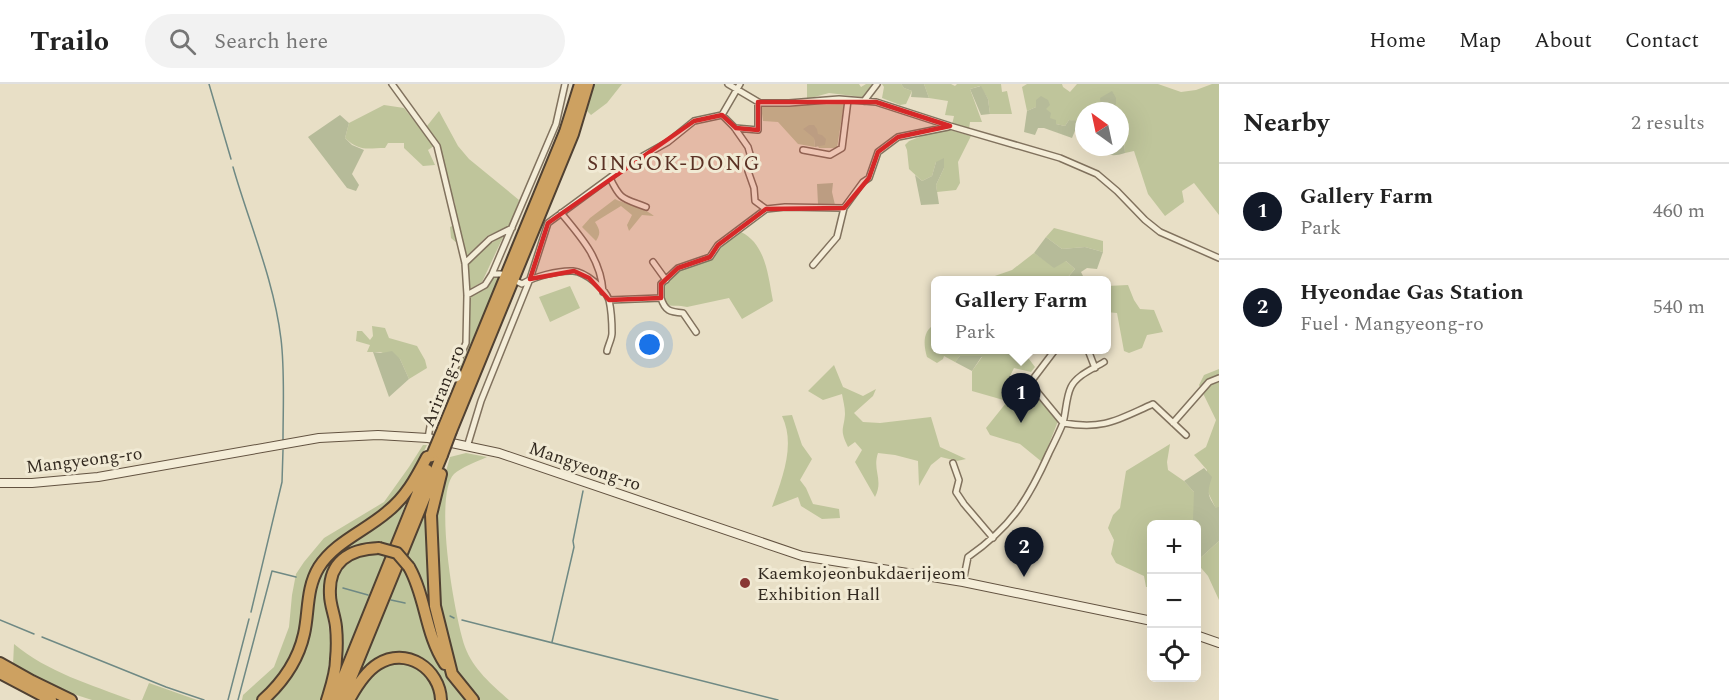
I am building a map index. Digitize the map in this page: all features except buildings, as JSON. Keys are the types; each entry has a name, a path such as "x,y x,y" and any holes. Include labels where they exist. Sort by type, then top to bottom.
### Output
{"highway":[{"name":"Arirang-ro","path":"342,700 565,132 580,84"},
{"name":"Arirang-ro","path":"447,430 573,134 588,84"},
{"name":"Arirang-ro","path":"334,700 437,455"},
{"path":"263,700 284,678 299,650 304,634 308,597 320,567 338,547 388,512 405,495 427,457 437,455 444,460 433,502 431,538 435,606 452,674"},
{"path":"327,700 337,663 336,626 330,596 330,581 335,567 343,558 361,549 379,548 397,553 409,567 418,582 436,651 473,700"},
{"path":"349,700 370,670 391,658 410,659 425,666 433,673 440,689 441,700"},
{"path":"0,663 71,700"},
{"path":"0,673 51,700"}],"street":[{"path":"392,84 437,146 465,263 466,343 430,422 428,438"},
{"path":"467,295 485,285 492,274 556,124 565,84"},
{"path":"728,84 739,87 758,102 848,100 876,102 1060,158 1097,174 1117,191 1144,220 1160,232 1219,258"},
{"path":"864,101 877,84"},
{"path":"466,447 481,401 530,279 548,223 627,165 668,141 694,121 722,115 739,87"},
{"path":"803,150 830,155 842,148 848,100"},
{"path":"735,128 758,130 758,102"},
{"path":"722,115 735,128 748,147 750,154 748,171 754,188 755,201 766,209"},
{"path":"813,265 837,237 844,208 863,182 869,178 878,152 898,137 950,126"},
{"path":"610,177 619,195 625,200 646,207"},
{"path":"696,332 683,313 670,312 664,308 661,298 661,284 678,268 710,257 718,245 766,209 844,208"},
{"path":"561,213 590,248 603,282 603,291"},
{"path":"465,263 490,239 512,228"},
{"path":"653,262 666,280"},
{"path":"518,282 522,284 530,279 574,271 589,278 609,300 612,336 608,342 607,351"},
{"path":"492,274 501,274"},
{"path":"609,300 661,298"},
{"path":"1052,354 1030,383 1063,423 1083,427 1106,425 1153,404 1186,435"},
{"path":"1090,354 1095,368"},
{"path":"963,582 968,557 993,538 1023,506 1063,423 1071,387 1082,375 1104,362"},
{"path":"1173,423 1209,382 1219,378"},
{"name":"Mangyeong-ro","path":"0,483 32,483 98,477 319,438 378,435 428,438 519,459 802,556 963,582 1147,620"},
{"path":"953,463 959,480 956,492 993,538"},
{"path":"1201,636 1219,643"}],"highlighted area":[{"path":"758,102 876,102 950,126 898,137 878,152 869,178 844,208 766,209 718,245 710,257 678,268 661,284 661,298 609,300 589,278 574,271 530,279 548,223 694,121 722,115 736,128 758,130"}],"green space":[{"path":"594,84 622,84 607,103 591,115 587,111"},
{"path":"807,84 859,84 861,87 873,84 862,97 829,93 807,99"},
{"path":"882,84 901,84 912,91 906,104 900,105 882,98 884,87"},
{"path":"901,84 924,84 929,98 911,97 912,91"},
{"path":"924,84 955,86 957,84 1001,84 1002,92 1007,91 1012,114 990,114 988,99 980,86 970,89 982,122 970,122 969,129 952,125 954,116 945,115 948,101 929,98"},
{"path":"1027,84 1062,84 1070,92 1077,84 1158,84 1181,92 1219,84 1219,215 1194,183 1182,191 1184,202 1165,216 1148,194 1134,151 1129,152 1129,102 1075,102 1075,121 1069,120 1065,126 1056,124 1036,107 1027,111 1022,87"},
{"path":"981,86 988,99 990,114 981,115 970,89"},
{"path":"1112,91 1116,102 1100,102 1100,98"},
{"path":"1041,96 1048,100 1050,105 1046,109 1051,113 1050,118 1056,120 1056,124 1065,126 1069,120 1075,121 1072,138 1044,128 1038,128 1035,135 1024,132 1027,111 1036,107 1036,100"},
{"path":"844,104 837,148 819,148 814,138 815,147 798,144 778,122 763,121 761,106"},
{"path":"384,105 404,108 434,146 428,150 435,165 423,166 404,148 404,143 388,143 385,148 364,148 345,138 349,123"},
{"path":"439,111 458,146 469,159 519,200 510,226 487,236 467,256 464,249 451,238 450,227 456,224 455,203 444,174 438,142 427,126"},
{"path":"340,115 349,123 345,138 352,145 364,150 352,174 359,185 356,191 347,188 308,137"},
{"path":"814,125 818,134 826,139 825,145 815,147 814,138 803,129"},
{"path":"933,125 971,136 958,162 960,183 956,190 937,192 936,185 944,168 936,162 932,176 922,181 909,169 905,145 922,136"},
{"path":"944,158 944,168 936,185 939,204 921,205 915,175 922,181 932,176 936,162"},
{"path":"833,183 832,192 835,205 818,204 817,184"},
{"path":"615,199 654,216 642,215 629,231 627,225 632,215 621,206 595,222 599,232 596,241 582,227"},
{"path":"1054,228 1103,241 1103,252 1085,247 1062,249 1046,237"},
{"path":"741,232 756,244 761,253 773,301 742,319 729,298 687,307 664,304 665,284 677,272 709,259"},
{"path":"504,235 482,282 470,289 468,264"},
{"path":"1046,237 1062,249 1085,247 1103,252 1097,269 1087,268 1081,272 1083,276 1069,276 1075,269 1066,261 1054,268 1034,253"},
{"path":"1034,253 1050,264 1066,261 1075,269 1069,276 995,276 1012,270"},
{"path":"494,276 500,276 455,380 453,377 470,331 469,297 484,290"},
{"path":"1128,285 1140,309 1154,310 1163,332 1147,335 1142,348 1129,353 1124,351 1117,313 1111,312 1111,286"},
{"path":"570,286 580,308 550,322 539,297"},
{"path":"372,326 385,328 389,338 417,346 427,368 409,379 400,359 380,352 367,352 370,345 356,341 357,331 362,331 370,340 373,336"},
{"path":"931,327 931,354 1026,354 1035,367 1031,372 1014,368 1007,382 1015,390 1007,401 972,391 972,371 982,357 960,356 955,362 944,356 937,363 927,357 925,338"},
{"path":"392,351 400,359 409,379 389,397 373,352"},
{"path":"960,356 982,356 972,371 955,362"},
{"path":"834,365 843,387 863,396 876,389 873,396 854,413 863,422 880,423 931,417 940,447 966,459 957,461 941,457 931,465 919,486 918,461 878,453 876,465 878,485 875,497 855,462 862,450 855,442 848,447 844,436 845,411 842,394 823,400 808,391"},
{"path":"1219,369 1219,506 1216,509 1207,490 1207,470 1194,455 1206,447 1216,420 1199,385 1204,375"},
{"path":"1033,391 1058,421 1042,462 1020,444 990,435 986,428 1006,403 1016,410"},
{"path":"792,415 802,445 812,459 800,480 813,504 839,509 840,518 822,519 801,506 798,497 772,507 788,450 786,427 782,416"},
{"path":"1170,444 1168,470 1184,481 1194,492 1194,520 1147,520 1147,587 1144,576 1116,563 1111,554 1114,540 1108,528 1113,515 1120,508 1126,471"},
{"path":"423,445 427,445 415,470 396,498 314,567 295,647 281,675 258,700 242,700 243,695 274,667 289,627 296,574 304,562 324,538 384,502"},
{"path":"466,453 487,457 454,474 448,487 445,506 446,531 456,611 468,655 484,676 509,700 480,700 475,696 456,672 445,637 438,583 436,507 450,457"},
{"path":"1204,468 1212,477 1209,496 1216,508 1219,506 1219,541 1201,557 1201,520 1193,520 1194,492 1184,481"},
{"path":"408,497 390,545 383,543 359,545 345,553 325,598 331,645 326,688 322,700 269,700 282,689 298,665 322,572 349,542"},
{"path":"429,498 426,550 435,625 434,644 419,574 406,555"},
{"path":"1219,541 1219,600 1208,576 1201,568 1201,557"},
{"path":"367,551 387,555 336,676 340,634 335,590 337,574 351,558"},
{"path":"401,566 411,580 436,656 469,700 445,700 436,674 404,653 353,682"},
{"path":"14,644 55,670 131,700 92,700 61,690 13,665"},
{"path":"395,661 419,668 429,676 435,690 436,700 353,700 368,678"},
{"path":"149,683 197,700 142,700"}],"waterway":[{"path":"209,84 231,159"},
{"path":"233,167 267,273 278,317 283,364 283,440"},
{"path":"251,612 282,482 283,450"},
{"path":"552,642 574,547 573,541 583,491"},
{"path":"238,700 272,571 296,577"},
{"path":"343,588 368,595"},
{"path":"391,600 405,603"},
{"path":"450,616 454,618"},
{"path":"228,700 249,619"},
{"path":"0,620 34,634"},
{"path":"462,620 778,700"},
{"path":"42,637 204,700"}],"place":[{"name":"Gallery Farm","path":"1021,423"},
{"name":"Hyeondae Gas Station","path":"1024,577"},
{"name":"Kaemkojeonbukdaerijeom Exhibition Hall","path":"745,583"}],"district":[{"name":"SINGOK-DONG","path":"674,163"}]}
